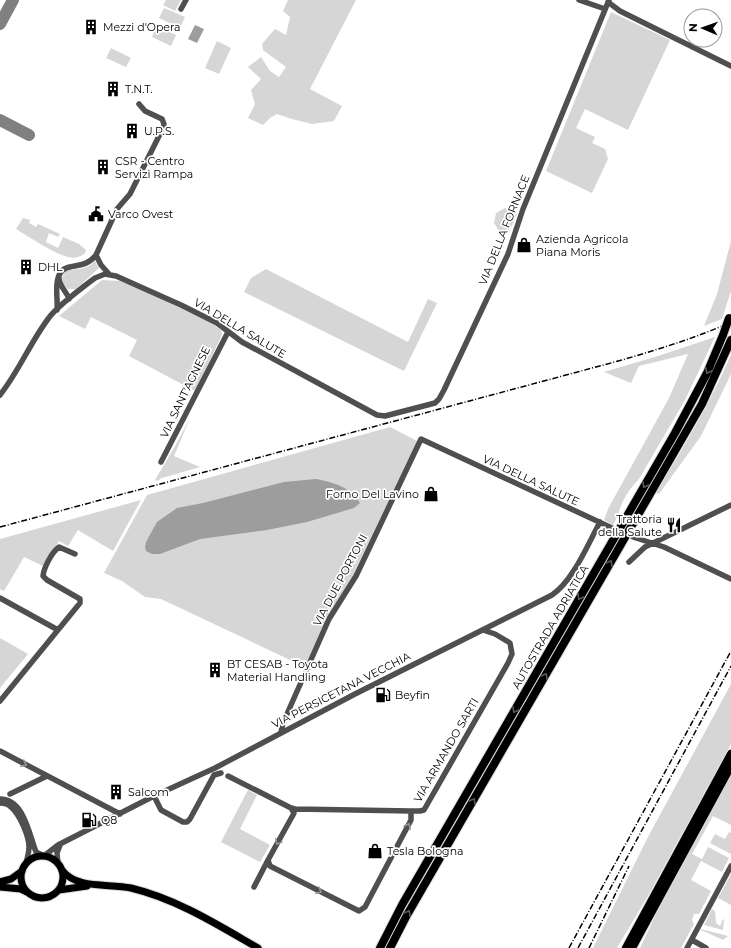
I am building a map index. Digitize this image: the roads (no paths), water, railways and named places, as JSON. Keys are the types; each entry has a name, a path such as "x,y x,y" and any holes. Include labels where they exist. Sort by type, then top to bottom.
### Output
{"highway":[{"name":"AUTOSTRADA ADRIATICA","path":"380,948 402,905 675,433 704,378 730,316"},
{"name":"AUTOSTRADA ADRIATICA","path":"390,948 407,915 702,404 731,340"},
{"path":"626,948 731,754"},
{"path":"632,948 731,766"},
{"path":"620,948 658,888"},
{"path":"637,948 659,898"}],"main road":[{"path":"0,882 11,879 33,858 44,856 52,858 66,876 71,879 99,885 129,888 162,898 200,915 258,948"},
{"path":"0,887 21,889 32,896 42,898 52,896 59,890 63,880 60,867"},
{"path":"24,868 21,880 27,892"},
{"path":"59,890 99,885"}],"street":[{"path":"181,9 186,0"},
{"path":"579,0 605,9"},
{"path":"608,1 620,11 731,66"},
{"name":"VIA DELLA FORNACE","path":"380,416 432,404 441,396 508,254 523,209 608,1"},
{"path":"57,310 57,282 60,274 66,267 86,264 96,255 117,209 130,194 163,128 164,124 162,120 145,111 139,104"},
{"path":"96,255 101,265 109,274"},
{"path":"60,274 59,282 67,294 68,300"},
{"path":"0,395 14,377 44,323 68,300 95,278 101,275 109,274"},
{"name":"VIA DELLA SALUTE","path":"109,274 124,279 210,319 242,342 380,416"},
{"path":"57,288 62,299 68,300"},
{"name":"VIA SANT'AGNESE","path":"161,462 228,332"},
{"name":"VIA DELLA SALUTE","path":"421,439 612,528"},
{"name":"VIA DUE PORTONI","path":"281,732 283,723 329,619 356,576 421,439"},
{"path":"629,562 653,543 731,505"},
{"name":"VIA PERSICETANA VECCHIA","path":"44,856 59,845 154,796 225,763 281,732 552,595 562,587 569,578 600,522"},
{"path":"633,538 653,543 668,549 731,580"},
{"path":"0,701 78,606 80,599 43,577 43,573 59,547 76,554"},
{"path":"0,598 58,630"},
{"path":"492,626 494,633"},
{"name":"VIA ARMANDO SARTI","path":"215,768 221,773 291,808 424,810 512,654 510,643 494,633 482,630"},
{"path":"0,751 120,814"},
{"path":"225,763 224,771 228,776"},
{"path":"154,796 161,810 183,822 187,822 213,777 216,774 221,773"},
{"path":"10,794 47,776"},
{"path":"0,799 10,800 17,806 30,834 36,852 44,856"},
{"path":"0,803 11,806 25,831 29,846 28,856 24,868"},
{"path":"254,887 260,875 268,866 293,815 294,812 291,808"},
{"path":"269,863 342,903 361,911 365,908 411,820 411,811"},
{"path":"59,845 57,853 60,867"},
{"path":"687,948 731,866"},
{"path":"692,940 706,948"}],"railway":[{"path":"0,527 622,360 691,338 731,322"},
{"path":"569,948 731,651"},
{"path":"578,948 731,666"},
{"path":"589,948 629,866"}],"place":[{"name":"Mezzi d'Opera","path":"91,27"},
{"name":"T.N.T.","path":"113,89"},
{"name":"U.P.S.","path":"132,131"},
{"name":"CSR - Centro Servizi Rampa","path":"103,167"},
{"name":"Varco Ovest","path":"96,214"},
{"name":"Azienda Agricola Piana Moris","path":"524,245"},
{"name":"DHL","path":"26,267"},
{"name":"Forno Del Lavino","path":"431,494"},
{"name":"Trattoria della Salute","path":"674,525"},
{"name":"BT CESAB - Toyota Material Handling","path":"215,670"},
{"name":"Beyfin","path":"383,695"},
{"name":"Salcom","path":"116,792"},
{"name":"Q8","path":"89,820"},
{"name":"Tesla Bologna","path":"375,851"}]}
